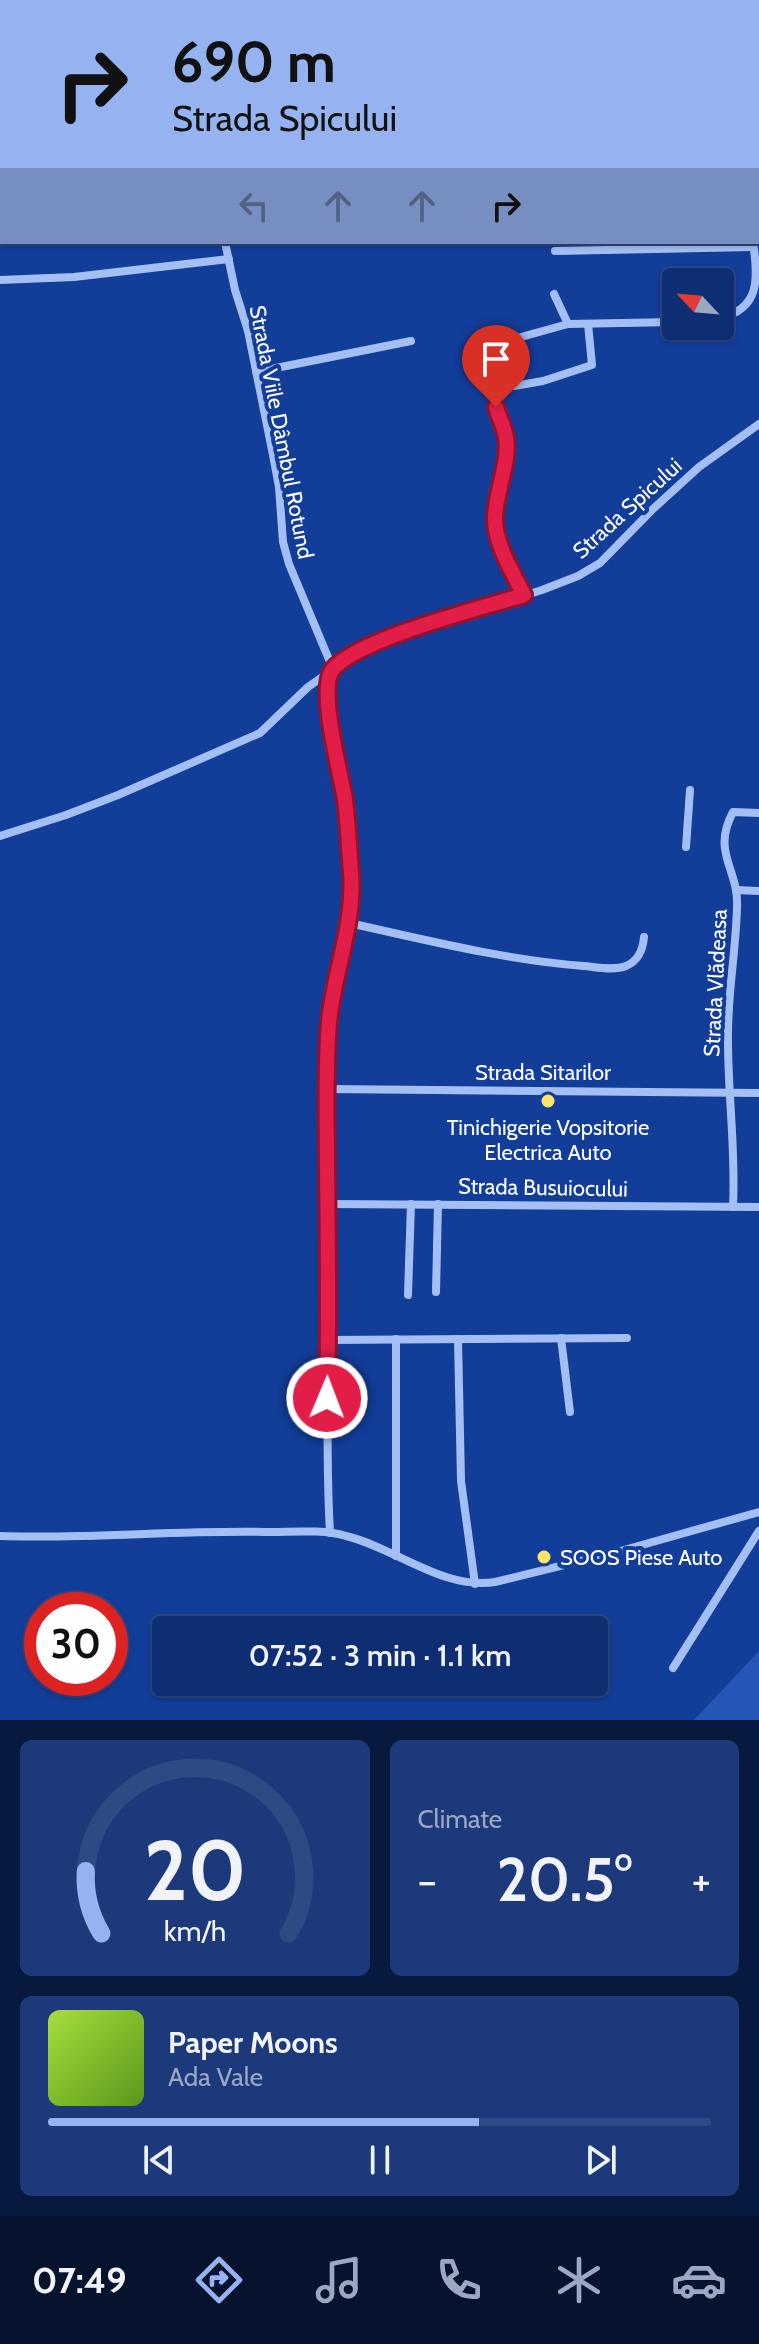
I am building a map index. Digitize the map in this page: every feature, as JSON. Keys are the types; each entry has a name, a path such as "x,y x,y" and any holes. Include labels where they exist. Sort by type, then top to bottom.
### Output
{"street":[{"name":"Strada Viile Dâmbul Rotund","path":"225,244 279,487 283,542 321,646 333,669"},
{"path":"555,251 753,244 758,264 755,294 749,308 734,315"},
{"path":"0,280 74,277 229,259"},
{"path":"554,294 568,324"},
{"path":"485,347 568,324 662,322"},
{"path":"514,386 543,381 592,365 588,324"},
{"path":"256,372 411,341"},
{"path":"496,407 506,437 506,453 496,508 496,528 524,595"},
{"name":"Strada Spicului","path":"0,836 66,815 252,737 266,729 300,694 333,669 382,640 578,576 600,563 681,483 759,424"},
{"path":"330,1533 326,1457 329,1023 353,891 345,800 329,716 328,687 333,669"},
{"path":"686,847 690,790"},
{"name":"Strada Vlădeasa","path":"733,1207 735,1166 728,1029 737,908 736,890 724,853 724,839 733,812 759,813"},
{"path":"736,890 759,891"},
{"path":"349,923 514,958 610,968 628,966 635,961 641,953 644,937"},
{"name":"Strada Sitarilor","path":"327,1089 759,1093"},
{"name":"Strada Busuiocului","path":"327,1204 759,1207"},
{"path":"408,1295 411,1204"},
{"path":"436,1292 438,1204"},
{"path":"561,1338 570,1412"},
{"path":"328,1340 627,1338"},
{"path":"396,1339 396,1556"},
{"path":"458,1339 461,1481 475,1584"},
{"path":"0,1536 226,1531 330,1533 348,1536 449,1578 475,1584 495,1582 603,1555 759,1512"},
{"path":"673,1668 759,1531"}],"shaded area":[{"path":"759,1651 759,1720 694,1720"}],"place":[{"name":"Tinichigerie Vopsitorie Electrica Auto","path":"548,1101"},
{"name":"SOOS Piese Auto","path":"544,1557"}],"route":[{"path":"327,1398 329,1023 353,891 345,800 329,716 328,679 333,669 382,640 524,595 496,528 496,508 506,453 506,437 496,407"}]}
